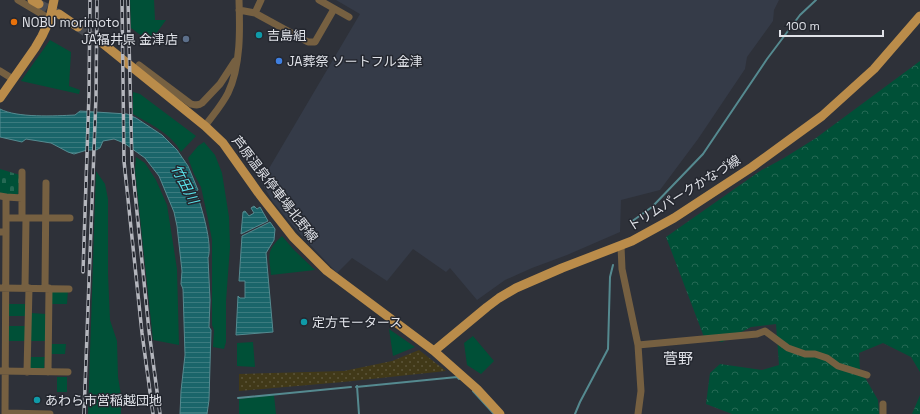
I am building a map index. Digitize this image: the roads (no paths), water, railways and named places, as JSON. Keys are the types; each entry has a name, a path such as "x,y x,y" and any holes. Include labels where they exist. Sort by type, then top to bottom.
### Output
{"main road":[{"path":"0,98 35,48 54,17 54,0"},
{"name":"トリムパークかなづ線","path":"434,351 487,307 516,288 562,268 622,246 674,218 752,167 822,116 874,69 920,16"},
{"path":"54,17 78,27"},
{"name":"芦原温泉停車場北野線","path":"101,42 205,126 223,144 260,196 293,237 327,271 434,351 477,389 500,414"}],"street":[{"path":"18,0 54,17"},
{"path":"205,126 228,92 234,74 240,27 239,0"},
{"path":"255,13 261,0"},
{"path":"319,0 349,17"},
{"path":"239,10 255,13 308,42 315,42 334,9"},
{"path":"139,65 191,104 200,105 220,84 237,58"},
{"path":"0,71 11,82"},
{"path":"22,172 27,288 28,372"},
{"path":"46,183 48,372"},
{"path":"22,198 3,196 6,218 3,232 2,371 5,413 50,414"},
{"path":"6,218 70,218"},
{"path":"622,246 622,269 638,345 641,391 638,414"},
{"path":"3,288 69,288"},
{"path":"638,345 757,334 765,331 788,348 805,354 814,354 827,358 838,366 867,375"},
{"path":"2,371 68,372"},
{"path":"883,404 883,414"}],"water":[{"name":"竹田川","path":"0,109 16,114 36,116 75,115 80,111 127,114 136,118 162,135 177,150 188,166 198,190 196,191 206,225 209,244 209,327 211,330 209,400 207,414 180,414 185,355 183,289 181,284 182,271 174,212 159,176 145,158 124,143 114,139 103,141 100,148 96,150 87,150 74,154 51,143 26,139 22,142 0,137"},
{"path":"254,206 257,209 260,207 268,221 241,234 243,212 245,211 249,216 254,213 251,208"},
{"path":"270,222 275,229 274,240 266,253 273,332 236,335 238,296 240,298 245,298 245,281 239,281 242,236"}],"waterway":[{"path":"631,222 652,207 703,154 767,59 800,15 816,0"},
{"path":"575,414 608,349 610,277 613,265"},
{"path":"356,387 457,377 459,379"},
{"path":"357,386 359,414"},
{"path":"238,398 351,387"},
{"path":"473,391 494,414"}],"tunnel":[{"path":"39,4 59,14"},
{"path":"78,27 101,42"}],"railway":[{"path":"83,272 89,94 90,0"},
{"path":"84,414 96,96 97,0"},
{"path":"122,0 124,161 142,333 153,414"},
{"path":"128,0 132,163 149,331 160,414"}],"place":[{"name":"NOBU morimoto","path":"14,22"},
{"name":"吉島組","path":"259,35"},
{"name":"JA福井県 金津店","path":"186,39"},
{"name":"JA葬祭 ソートフル金津","path":"279,61"},
{"name":"定方モータース","path":"304,322"},
{"name":"あわら市営稲越団地","path":"37,400"}],"district":[{"name":"菅野","path":"678,358"}]}
